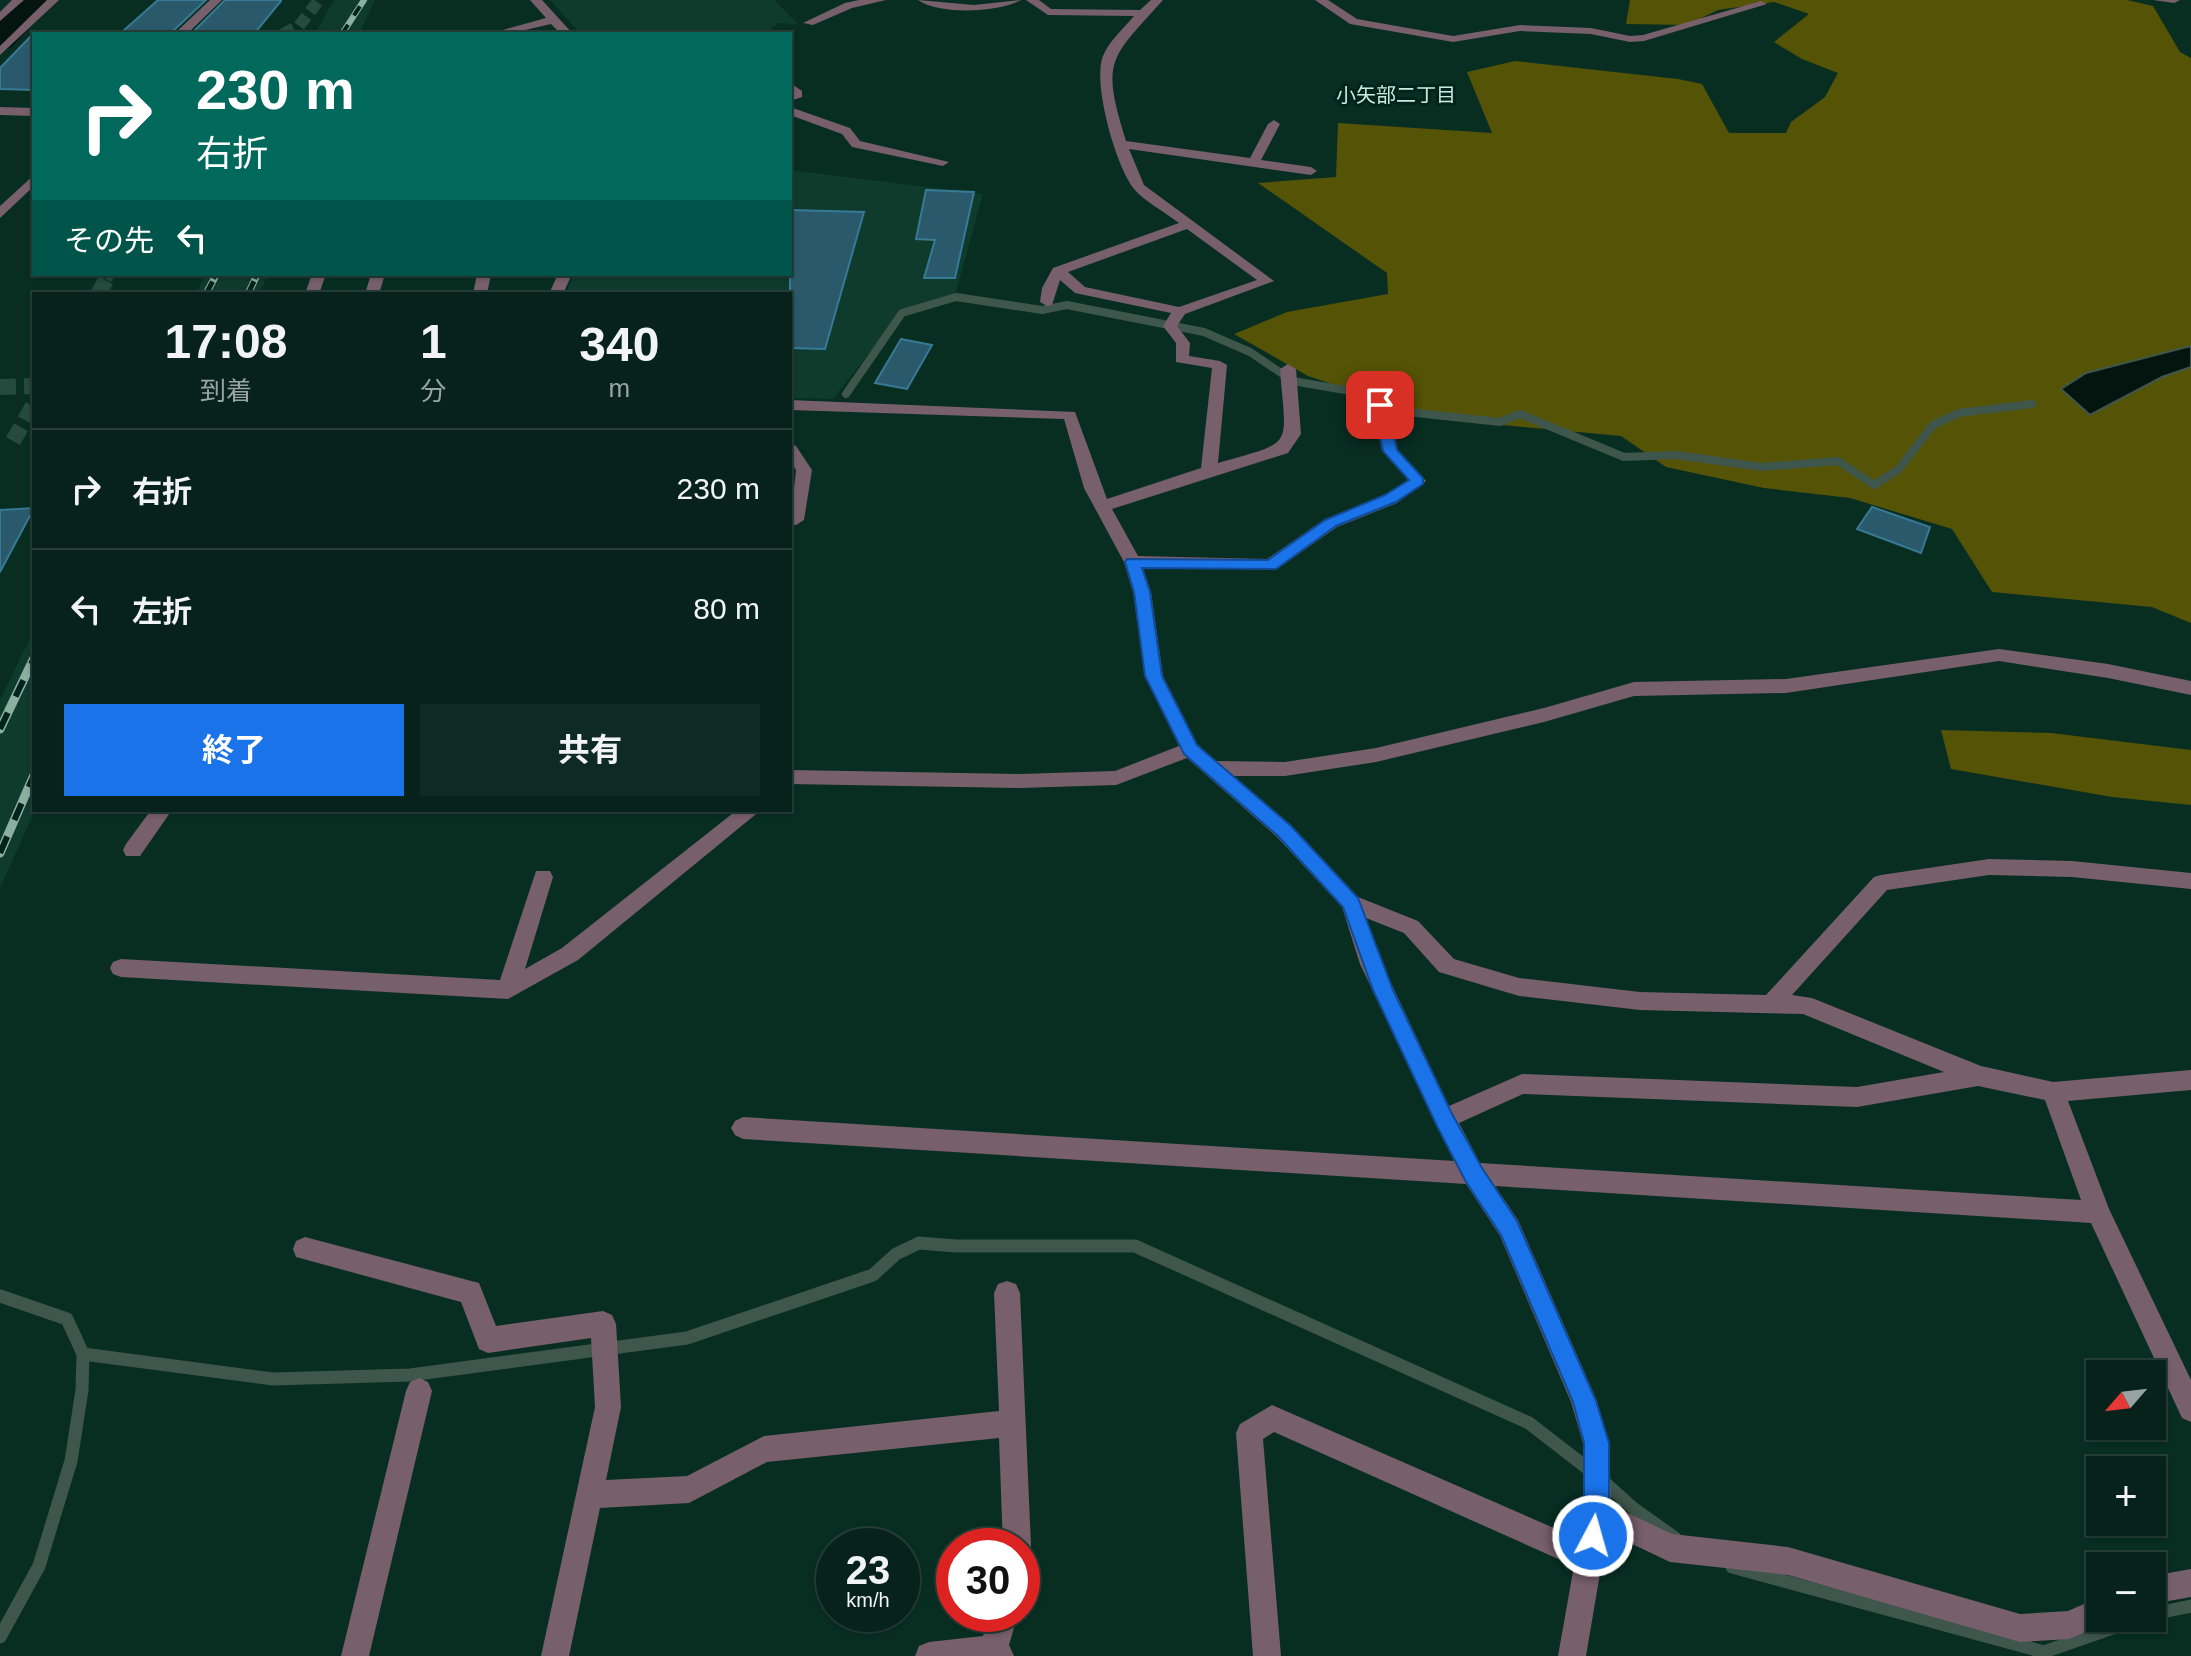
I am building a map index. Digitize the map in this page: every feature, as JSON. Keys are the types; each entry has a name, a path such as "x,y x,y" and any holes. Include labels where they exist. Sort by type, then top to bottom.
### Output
{"street":[{"path":"0,18 18,0"},
{"path":"0,52 53,0"},
{"path":"182,32 216,0"},
{"path":"536,0 566,32"},
{"path":"809,23 849,5 880,0"},
{"path":"924,0 974,8 1015,0"},
{"path":"1032,0 1048,12 1140,13"},
{"path":"1058,271 1080,290 1180,311 1267,281 1139,187 1127,165 1107,83 1108,57 1140,13 1157,0"},
{"path":"1321,0 1354,22 1453,39 1520,28 1591,31 1630,39 1644,38 1761,4"},
{"path":"2159,0 2174,0"},
{"path":"502,32 556,19"},
{"path":"0,111 32,112"},
{"path":"792,112 846,131 856,144 943,162"},
{"path":"1254,162 1274,124"},
{"path":"1121,144 1311,171"},
{"path":"0,214 32,181"},
{"path":"1047,302 1049,288 1058,271 1188,224"},
{"path":"1180,311 1170,326 1183,343 1181,359 1220,365 1209,471"},
{"path":"1101,507 1282,450 1293,434 1288,369"},
{"path":"792,405 1070,415 1101,507 1133,562 1142,592 1154,676 1190,749 1284,831 1351,903 1371,964 1444,1119 1474,1175 1509,1228 1584,1401 1596,1443 1597,1513 1572,1656"},
{"path":"1133,562 1271,565 1331,523 1391,499 1418,481 1390,451 1380,405"},
{"path":"792,452 804,470 796,520"},
{"path":"1212,768 1285,769 1376,755 1544,715 1634,689 1786,686 1999,655 2108,671 2191,688"},
{"path":"792,777 1020,781 1116,778 1190,749"},
{"path":"133,850 161,812"},
{"path":"121,968 508,990 570,954 748,812"},
{"path":"1769,1006 1881,883 1989,867 2072,869 2191,881"},
{"path":"508,990 543,877"},
{"path":"1351,903 1411,927 1447,966 1519,987 1640,1001 1804,1005 1979,1076 2053,1092 2191,1080"},
{"path":"1444,1119 1522,1084 1857,1097 1979,1076"},
{"path":"2053,1092 2098,1212 2191,1409"},
{"path":"743,1128 2098,1212"},
{"path":"305,1249 470,1292 488,1340 603,1324 608,1407 555,1656"},
{"path":"1007,1293 1016,1528"},
{"path":"355,1656 419,1391"},
{"path":"1267,1656 1249,1433 1272,1418 1589,1558"},
{"path":"589,1495 689,1489 764,1449 1013,1423"},
{"path":"1597,1513 1670,1548 1788,1561 2020,1628 2069,1625 2086,1617"},
{"path":"2166,1587 2191,1583"},
{"path":"929,1656 994,1654 1000,1632"}],"shaded area":[{"path":"334,0 375,0 360,32 316,32"},
{"path":"550,0 774,0 798,24 778,23 768,32 579,32"},
{"path":"1630,0 2127,0 2153,6 2180,52 2191,58 2191,623 2152,607 1992,592 1952,529 1850,498 1764,488 1666,467 1621,436 1438,419 1308,376 1234,334 1287,312 1388,294 1387,273 1258,183 1336,177 1338,123 1492,133 1467,72 1515,61 1702,84 1729,133 1786,133 1791,122 1825,97 1838,73 1802,59 1774,42 1809,14 1774,2 1718,10 1687,25 1626,24"},
{"path":"792,170 983,194 955,295 902,311 833,399 792,398 792,292 566,292 573,276 792,276"},
{"path":"205,276 267,276 260,292 197,292"},
{"path":"2191,346 2191,367 2162,377 2090,415 2061,389 2086,373"},
{"path":"32,634 34,812 0,888 0,700"},
{"path":"1941,730 2051,733 2191,750 2191,805 2112,797 1951,769"}],"building":[{"path":"158,0 206,0 172,32 123,31"},
{"path":"225,0 281,0 256,32 193,32"},
{"path":"32,35 32,90 0,89 0,68"},
{"path":"926,190 974,192 955,278 924,278 935,240 916,239"},
{"path":"792,210 864,212 825,349 792,348"},
{"path":"901,339 932,345 907,389 875,383"},
{"path":"1872,507 1930,527 1921,553 1857,529"},
{"path":"32,508 0,572 0,510"}],"waterway":[{"path":"0,40 37,0"},
{"path":"846,394 902,313 956,297 1042,310 1067,305 1204,332 1250,352 1293,381 1362,393 1407,412 1500,422 1520,414 1624,457 1676,455 1762,467 1838,461 1874,485 1898,470 1933,425 1959,413 2032,404"},
{"path":"83,1354 273,1379 410,1375 687,1338 873,1275 896,1254 919,1243 956,1246 1135,1246 1529,1423 1591,1471"},
{"path":"0,1296 67,1319 83,1354"},
{"path":"0,1637 39,1566 71,1461 82,1390 83,1354"},
{"path":"1603,1481 1633,1508 1675,1538"},
{"path":"1732,1567 2044,1652 2101,1632"},
{"path":"2166,1611 2191,1606"}],"tunnel":[{"path":"287,32 299,26 319,0"},
{"path":"99,292 108,277"},
{"path":"0,387 32,386"},
{"path":"13,441 32,408"}],"railway":[{"path":"343,32 364,0"},
{"path":"249,292 256,277"},
{"path":"207,292 214,279"},
{"path":"0,729 32,662"},
{"path":"0,853 32,780"}],"district":[{"name":"小矢部二丁目","path":"1396,95"}],"route":[{"path":"1380,405 1390,451 1418,481 1391,499 1331,523 1271,565 1244,567 1133,562 1142,592 1154,676 1190,749 1284,831 1351,903 1383,990 1444,1119 1474,1175 1509,1228 1584,1401 1596,1443 1597,1513 1593,1536"}]}
